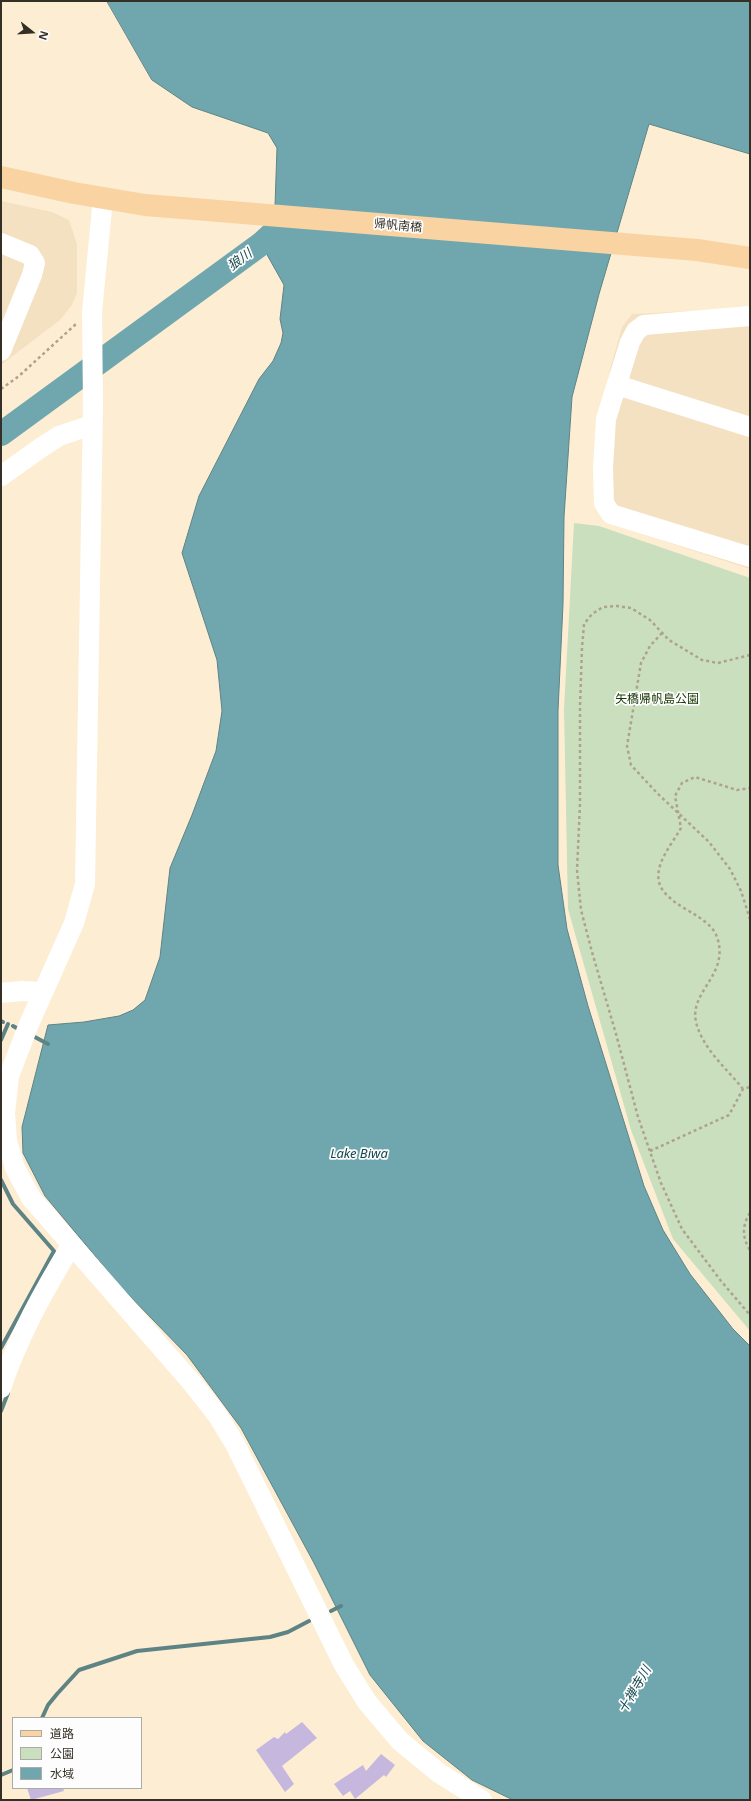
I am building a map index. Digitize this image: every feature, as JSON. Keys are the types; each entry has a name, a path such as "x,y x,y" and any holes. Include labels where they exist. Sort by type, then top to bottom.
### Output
{"main road":[{"name":"帰帆南橋","path":"1,177 145,205 652,246 750,258"}],"street":[{"path":"103,198 92,319 92,425 85,884 74,923 26,1032 9,1076 5,1113 7,1141 15,1168 31,1198 71,1246 193,1384 218,1416 238,1451 344,1665 366,1702 400,1741 439,1773 482,1800"},
{"path":"1,243 30,255 35,262 30,280 1,351"},
{"path":"750,316 644,325 636,331 630,342 606,419 603,468 604,504 611,514 750,557"},
{"path":"617,385 750,427"},
{"path":"1,476 42,446 59,436 92,425"},
{"path":"1,993 22,991 43,992"},
{"path":"1,1388 20,1337 39,1299 71,1246"}],"path":[{"path":"1,389 19,376 80,320 92,319"},
{"path":"750,655 718,663 702,660 684,651 662,633 650,620 631,608 617,606 602,607 592,614 584,624 580,706 580,804 577,870 581,910 638,1117 661,1183 682,1229 721,1281 750,1315"},
{"path":"662,633 650,646 641,663 627,746 631,765 710,842 730,869 741,891 750,919"},
{"path":"743,1089 715,1055 696,1023 695,1010 700,997 716,972 721,954 717,936 707,923 669,897 660,888 657,876 660,862 681,828 680,814 675,796 682,784 695,777 737,790 750,788"},
{"path":"650,1151 729,1115 743,1089 750,1087"},
{"path":"750,1212 746,1218 743,1232 750,1250"}],"shaded area":[{"path":"1,201 52,212 69,220 77,244 77,293 72,305 60,320 1,365"},
{"path":"750,308 750,569 605,522 598,505 600,426 610,369 622,327 632,314"}],"green space":[{"name":"矢橋帰帆島公園","path":"574,523 599,526 750,578 750,1331 673,1239 631,1130 568,909 564,709"}],"water":[{"name":"Lake Biwa","path":"107,1 750,1 750,154 649,124 599,294 572,397 564,517 563,604 558,711 558,865 567,929 588,1006 644,1186 663,1230 690,1274 733,1329 750,1346 750,1800 513,1800 472,1780 423,1741 370,1675 314,1563 241,1428 187,1355 121,1287 45,1196 23,1153 22,1127 48,1025 84,1022 119,1016 133,1010 145,1000 160,957 170,868 216,751 222,711 217,660 182,553 199,496 259,379 273,361 281,343 283,333 280,319 284,285 261,244 275,206 277,148 268,133 192,107 152,80"}],"building":[{"path":"302,1722 317,1738 282,1766 294,1784 285,1792 256,1750 274,1737 278,1739 285,1732 286,1734"},
{"path":"381,1754 395,1765 386,1777 384,1775 355,1799 350,1791 343,1796 334,1784 363,1765 366,1771"},
{"path":"27,1789 63,1789 64,1791 31,1800"}],"waterway":[{"name":"狼川","path":"1,434 261,244 286,221"},
{"path":"1,1040 8,1024"},
{"path":"13,1026 22,1031"},
{"path":"31,1035 48,1044"},
{"path":"1,1180 13,1204 54,1251 1,1348"},
{"path":"1,1411 8,1393"},
{"path":"331,1611 341,1606"},
{"path":"42,1717 48,1705 79,1670 137,1651 270,1637 288,1632 309,1621"},
{"path":"1,1775 12,1770"}],"water label":[{"name":"十禅寺川","path":"635,1690"}]}
